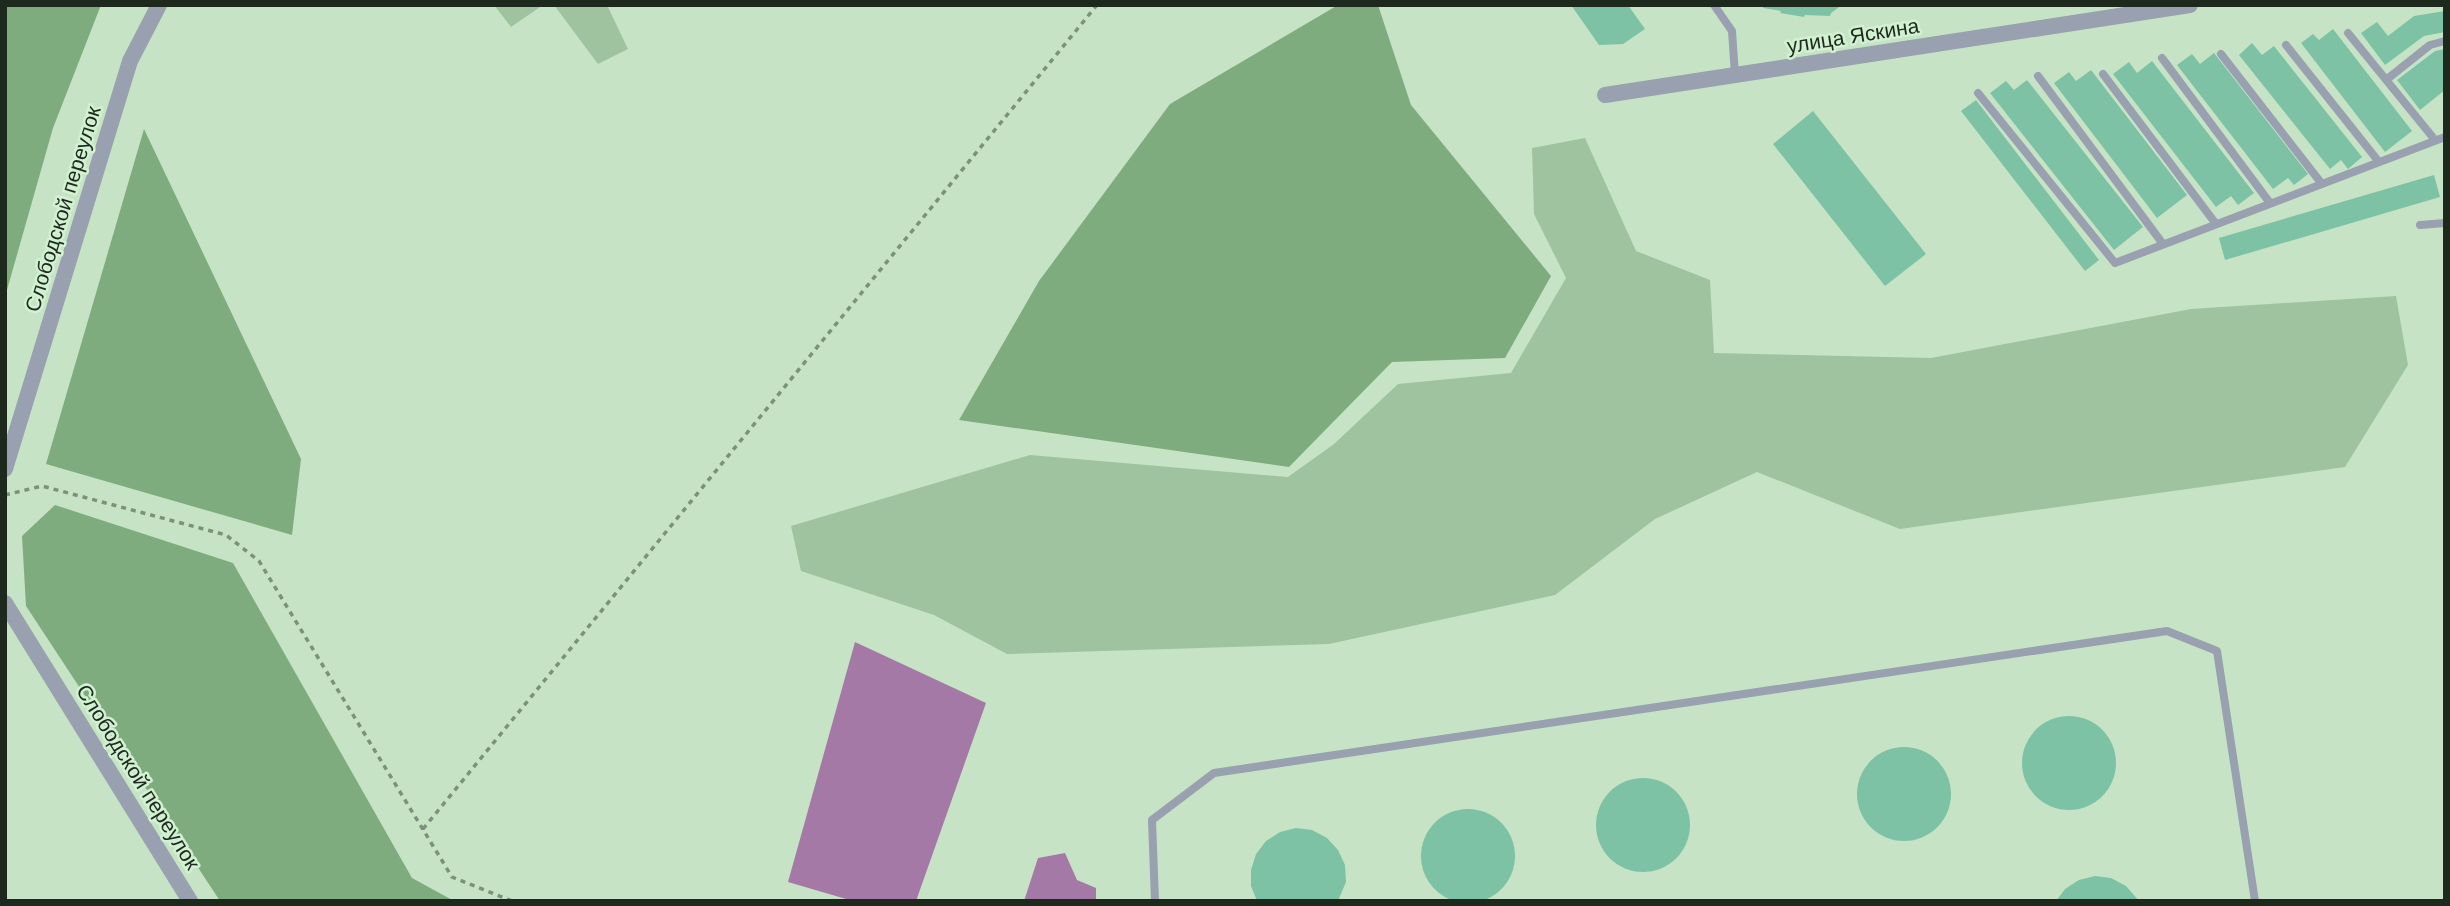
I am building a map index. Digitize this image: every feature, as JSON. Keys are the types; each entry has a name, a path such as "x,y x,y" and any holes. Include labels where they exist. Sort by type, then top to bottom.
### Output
{"street":[{"name":"Слободской переулок","path":"5,469 130,61 159,5"},
{"name":"улица Яскина","path":"1605,95 2136,9 2190,5"},
{"name":"Слободской переулок","path":"5,603 190,901"}],"lane":[{"path":"1714,5 1732,31 1735,75"},
{"path":"2348,33 2435,140"},
{"path":"2386,80 2430,45 2445,41"},
{"path":"2286,45 2379,162"},
{"path":"2221,54 2322,184"},
{"path":"2162,58 2270,203"},
{"path":"2103,74 2216,224"},
{"path":"2038,76 2163,244"},
{"path":"1978,93 2115,262 2445,137"},
{"path":"2420,225 2445,223"},
{"path":"1155,901 1152,820 1214,773 2167,631 2217,651 2255,901"}],"path":[{"path":"423,829 1097,5"},
{"path":"5,495 41,486 68,493 226,535 259,561 452,877 512,901"}],"green space":[{"path":"5,5 101,5 53,128 5,297"},
{"path":"494,5 543,5 511,27"},
{"path":"554,5 607,5 628,49 598,64"},
{"path":"1338,5 1378,5 1411,105 1551,276 1505,358 1392,362 1289,467 959,420 1039,281 1170,104"},
{"path":"144,129 301,459 292,535 46,464"},
{"path":"1585,138 1636,251 1710,280 1714,353 1931,358 2191,309 2396,296 2408,365 2345,467 1900,529 1757,472 1655,519 1555,595 1329,644 1007,654 934,615 801,571 791,526 1030,455 1288,477 1334,444 1398,384 1511,373 1566,278 1534,214 1532,148"},
{"path":"55,505 233,563 412,878 454,901 220,901 26,606 22,536"}],"shaded area":[{"path":"855,642 986,703 916,901 853,901 788,882"},
{"path":"1065,853 1077,880 1096,888 1096,901 1024,901 1038,858"}],"building":[{"path":"1571,5 1628,5 1645,29 1623,44 1599,45"},
{"path":"1764,5 1842,5 1830,16 1804,17 1763,8"},
{"path":"2445,11 2445,32 2424,36 2385,65 2361,33 2377,22 2388,36 2414,16"},
{"path":"2333,29 2412,131 2385,152 2301,43 2313,34 2319,40"},
{"path":"2252,43 2262,55 2274,46 2362,157 2348,169 2341,160 2330,169 2239,55"},
{"path":"2445,49 2445,90 2420,110 2397,80 2435,51"},
{"path":"2214,53 2308,174 2294,185 2288,178 2273,189 2177,65 2192,54 2200,64"},
{"path":"2152,61 2254,193 2238,205 2231,196 2216,207 2113,74 2129,62 2137,73"},
{"path":"2091,70 2187,195 2157,218 2054,83 2069,72 2076,81"},
{"path":"2027,80 2143,227 2114,250 1990,93 2006,81 2014,90"},
{"path":"1976,100 2099,260 2085,271 1961,111"},
{"path":"1813,111 1926,254 1885,286 1773,144"},
{"path":"2434,175 2440,197 2225,260 2219,238"},
{"path":"2069,716 2087,719 2103,729 2113,745 2116,763 2113,781 2103,797 2087,807 2069,810 2051,807 2035,797 2025,781 2022,763 2025,745 2035,729 2051,719"},
{"path":"1904,747 1922,750 1938,760 1948,776 1951,794 1948,812 1938,828 1922,838 1904,841 1886,838 1870,828 1860,812 1857,794 1860,776 1870,760 1886,750"},
{"path":"1634,778 1652,778 1677,791 1687,807 1690,825 1687,843 1677,859 1652,872 1634,872 1609,859 1596,834 1596,816 1609,791"},
{"path":"1468,809 1486,812 1501,823 1512,838 1515,856 1512,874 1501,889 1486,900 1468,903 1450,900 1435,889 1424,874 1421,856 1424,838 1435,823 1450,812"},
{"path":"1296,828 1312,830 1327,838 1338,850 1345,865 1346,882 1338,901 1257,901 1251,886 1251,870 1256,854 1266,841 1280,832"},
{"path":"2095,876 2111,878 2126,886 2139,901 2056,901 2065,889 2079,880"}]}
